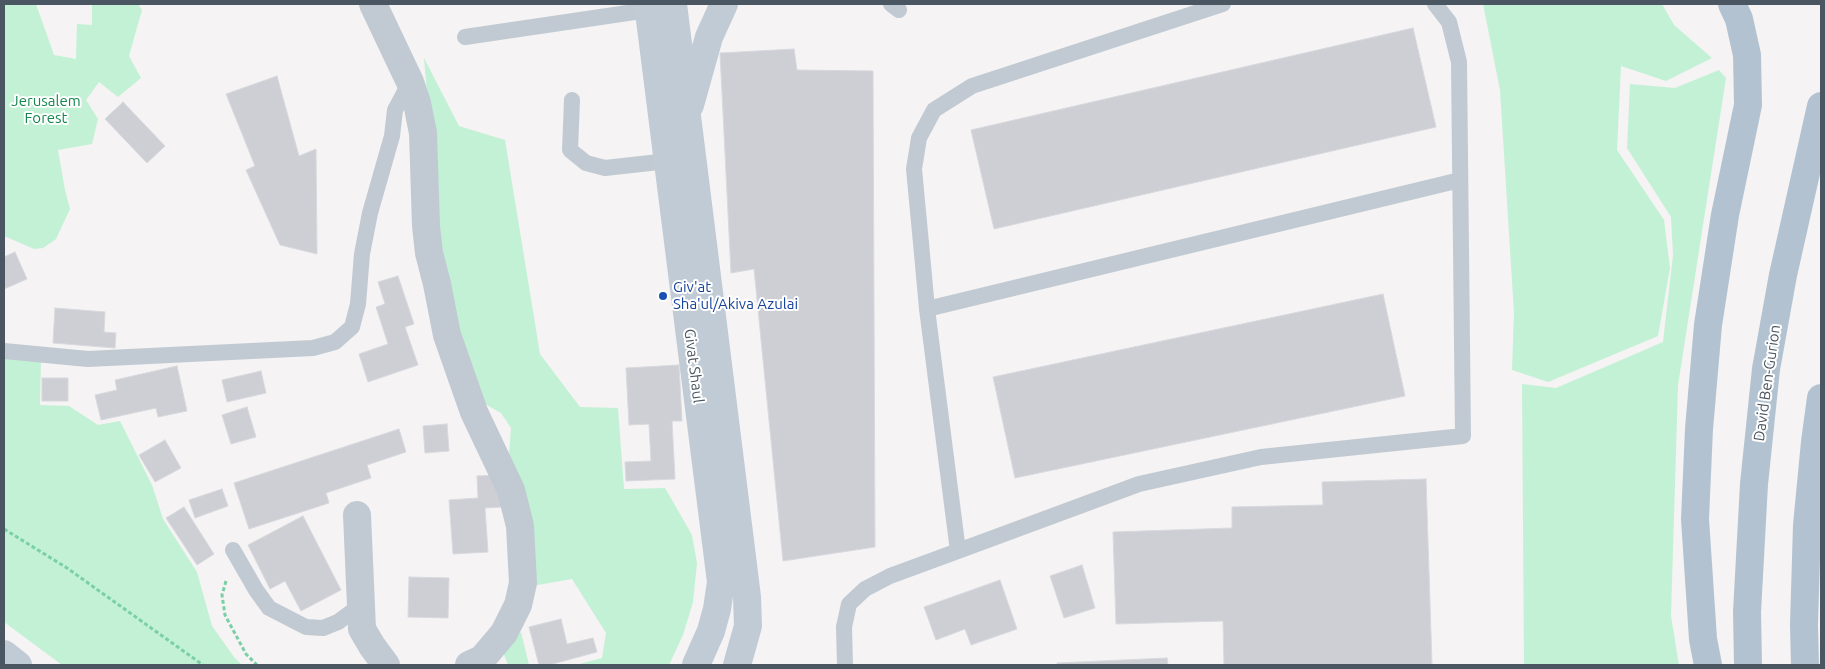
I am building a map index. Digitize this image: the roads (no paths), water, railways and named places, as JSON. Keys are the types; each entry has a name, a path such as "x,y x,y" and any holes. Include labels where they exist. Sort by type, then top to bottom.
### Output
{"main road":[{"path":"1708,665 1703,639 1695,518 1699,429 1708,325 1725,215 1748,105 1747,55 1739,19 1732,4"},
{"name":"David Ben-Gurion","path":"1748,665 1748,612 1754,484 1766,369 1783,274 1821,106"},
{"path":"1805,665 1804,625 1807,525 1821,398"}],"street":[{"path":"373,4 410,82 417,103 423,133 426,226 429,253 447,335 474,412 511,490 520,526 523,583 518,605 504,632 477,663"},
{"path":"687,118 708,37 724,4"},
{"name":"Givat Shaul","path":"656,6 687,118 747,597 748,626 737,665"},
{"name":"Givat Shaul","path":"656,6 668,161 721,582 717,609 696,665"},
{"path":"357,515 362,629 386,665"},
{"path":"748,626 750,665"},
{"path":"4,654 18,665"}],"lane":[{"path":"958,551 927,309 914,169 919,138 934,110 972,86 1223,4"},
{"path":"846,665 844,627 849,604 865,589 882,580 1138,484 1261,457 1463,436 1459,62 1449,22 1435,4"},
{"path":"465,37 656,6"},
{"path":"4,351 88,359 313,348 335,342 352,327 358,304 362,254 370,213 392,136 395,110 410,82"},
{"path":"572,100 570,150 586,163 605,168 668,161"},
{"path":"927,309 1460,180"},
{"path":"237,557 256,590 270,608 306,627 323,628 338,622 361,605"}],"place":[{"name":"Giv'at Sha'ul/Akiva Azulai","path":"663,296"}],"park label":[{"name":"Jerusalem Forest","path":"46,110"}]}
